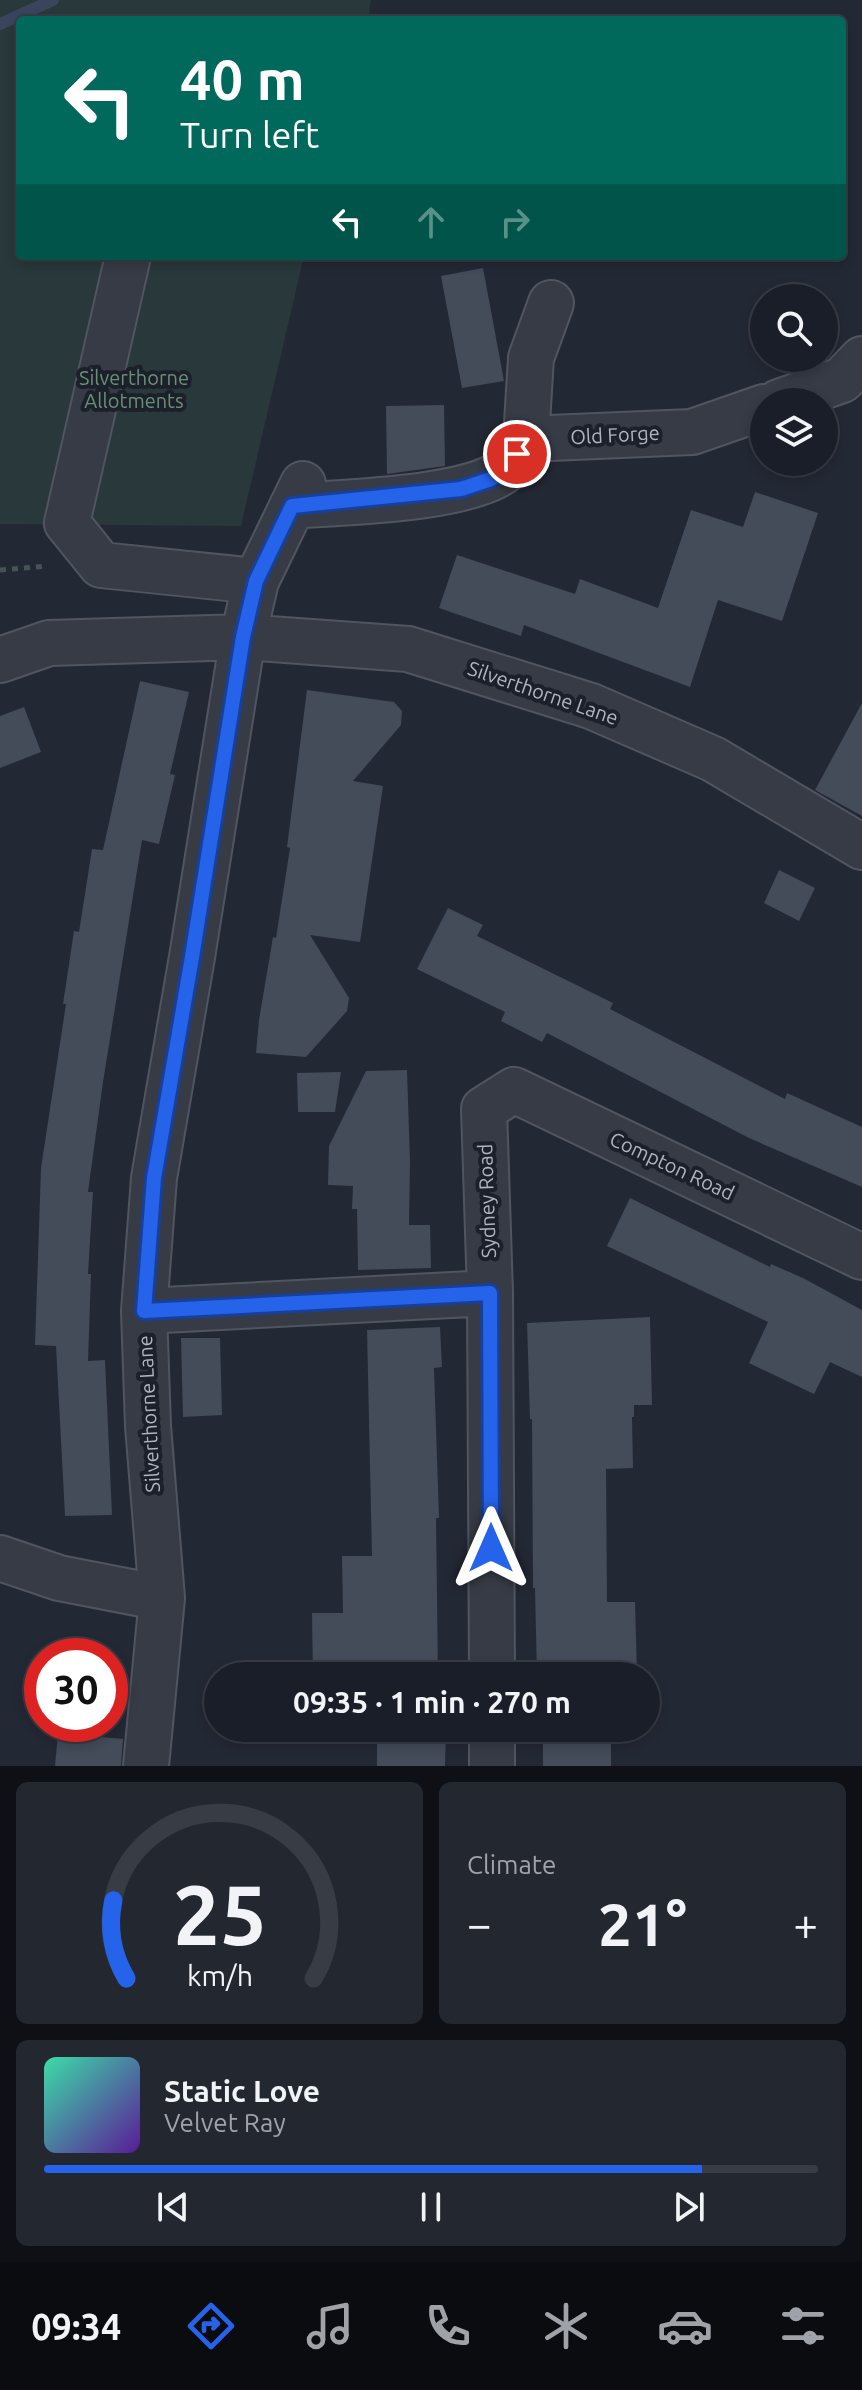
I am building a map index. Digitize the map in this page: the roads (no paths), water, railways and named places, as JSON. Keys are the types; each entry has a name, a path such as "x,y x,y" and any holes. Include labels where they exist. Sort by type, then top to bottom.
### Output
{"street":[{"path":"127,260 67,523 101,565 256,581 298,495 461,489 491,479 508,468 526,439 531,358 551,303"},
{"path":"819,388 842,380 862,359"},
{"name":"Old Forge","path":"526,439 692,432 750,412"},
{"name":"Silverthorne Lane","path":"146,1766 162,1598 148,1426 144,1311 154,1178 243,637 256,581"},
{"path":"0,660 49,643 243,637"},
{"name":"Silverthorne Lane","path":"243,637 408,649 591,706 713,759 862,847"},
{"name":"Compton Road","path":"484,1109 514,1090 862,1257"},
{"name":"Sydney Road","path":"484,1109 490,1293 492,1662"},
{"path":"144,1311 490,1293"},
{"path":"0,1558 59,1578 162,1598"},
{"path":"492,1742 492,1766"}],"waterway":[{"path":"18,16 53,0"},
{"path":"0,24 16,17"}],"park label":[{"name":"Silverthorne Allotments","path":"134,390"}]}
